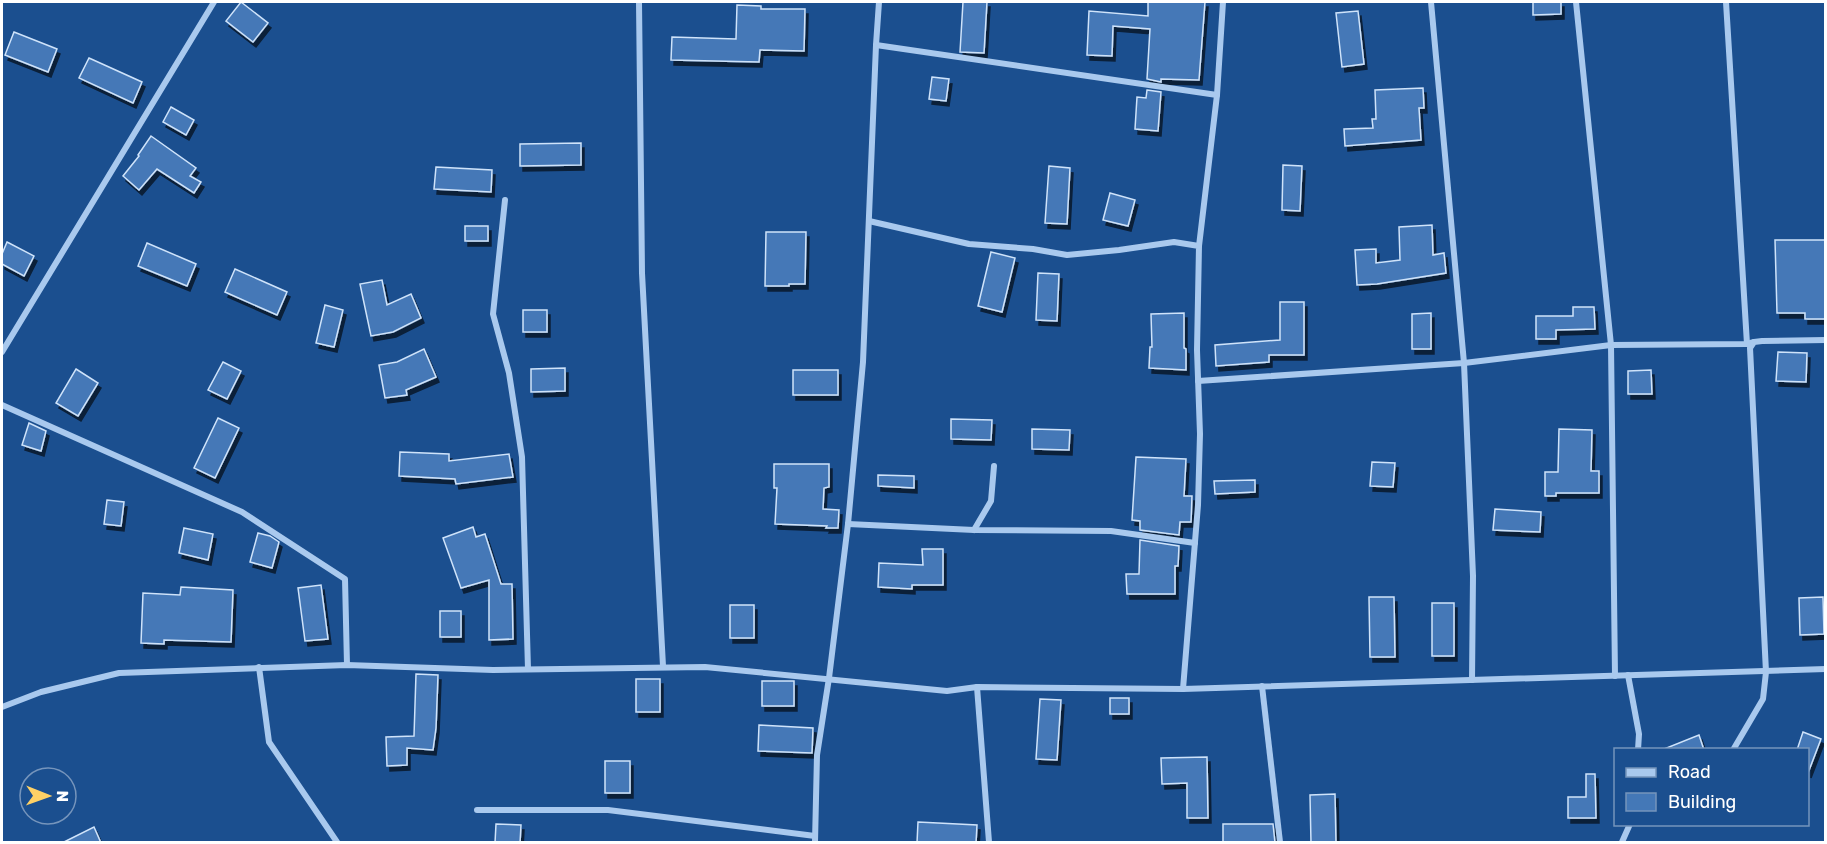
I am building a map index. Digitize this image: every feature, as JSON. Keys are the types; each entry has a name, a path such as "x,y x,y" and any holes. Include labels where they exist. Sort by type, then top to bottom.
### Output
{"street":[{"path":"2,351 214,2"},
{"path":"639,2 642,273 663,666"},
{"path":"477,810 608,810 815,839 817,755 848,524 864,362 879,2"},
{"path":"1183,689 1195,543 1200,434 1197,350 1199,246 1217,95 1223,2"},
{"path":"1431,2 1464,363 1473,576 1472,680"},
{"path":"1576,2 1611,345 1615,676"},
{"path":"1726,2 1750,343 1766,672 1763,699 1734,748"},
{"path":"876,45 1006,62 1217,95"},
{"path":"505,200 493,314 508,373 522,457 528,669"},
{"path":"869,221 969,244 1033,249 1067,255 1174,242 1199,246"},
{"path":"1198,381 1464,363 1611,345 1826,340"},
{"path":"2,405 242,512 345,579 347,665"},
{"path":"974,530 991,501 994,466"},
{"path":"848,524 974,530 1111,531 1195,543"},
{"path":"2,707 42,692 119,673 347,665 493,670 705,667 947,691 977,687 1183,689 1826,669"},
{"path":"259,667 269,742 337,843"},
{"path":"1628,675 1639,734 1638,748"},
{"path":"1262,686 1280,843"},
{"path":"977,687 989,843"},
{"path":"1623,843 1630,826"}],"building":[{"path":"241,2 268,23 253,42 226,21"},
{"path":"963,2 987,2 984,53 960,52"},
{"path":"1148,2 1205,2 1199,80 1161,79 1161,82 1147,79 1150,29 1113,26 1112,56 1087,55 1089,11 1148,16"},
{"path":"1533,2 1561,2 1561,14 1533,15"},
{"path":"737,5 761,6 761,9 805,9 804,51 760,50 759,62 671,60 672,37 736,39"},
{"path":"1358,11 1364,64 1342,67 1336,13"},
{"path":"14,32 57,49 48,72 5,55"},
{"path":"89,58 142,82 133,103 79,78"},
{"path":"932,77 949,79 946,101 929,99"},
{"path":"1423,88 1424,108 1419,108 1421,140 1345,146 1344,129 1373,128 1372,119 1376,119 1375,90"},
{"path":"1147,90 1161,92 1158,131 1135,129 1137,97 1146,98"},
{"path":"171,107 194,120 186,135 163,122"},
{"path":"151,136 196,168 190,176 201,182 194,193 157,169 139,190 123,176"},
{"path":"581,143 581,165 520,166 520,144"},
{"path":"1283,165 1302,166 1300,211 1282,210"},
{"path":"1049,166 1070,168 1067,224 1045,223"},
{"path":"436,167 492,170 491,192 434,189"},
{"path":"1110,193 1135,200 1128,226 1103,220"},
{"path":"1432,225 1433,255 1444,253 1446,273 1357,285 1355,250 1376,249 1376,263 1400,260 1399,227"},
{"path":"465,226 488,226 488,241 465,241"},
{"path":"766,232 806,232 805,284 765,286"},
{"path":"1775,240 1826,240 1826,319 1805,319 1805,313 1777,313"},
{"path":"7,242 34,256 24,276 2,264 2,254"},
{"path":"147,243 196,264 187,286 138,266"},
{"path":"991,252 1015,258 1002,312 978,306"},
{"path":"235,269 287,292 277,315 225,292"},
{"path":"1038,273 1059,274 1057,321 1036,320"},
{"path":"382,280 387,305 411,294 421,318 393,332 371,336 360,284"},
{"path":"1280,302 1304,302 1304,355 1269,355 1269,362 1216,366 1215,345 1280,340"},
{"path":"325,305 343,310 334,347 316,343"},
{"path":"1573,307 1594,307 1595,329 1556,330 1556,339 1536,339 1536,316 1573,316"},
{"path":"523,310 547,310 547,332 523,332"},
{"path":"1184,313 1186,370 1149,368 1150,347 1152,347 1151,314"},
{"path":"1431,313 1431,349 1412,349 1412,314"},
{"path":"424,349 436,377 406,390 407,395 385,398 379,365 397,362"},
{"path":"1778,352 1807,353 1806,382 1776,381"},
{"path":"223,362 241,371 227,399 208,390"},
{"path":"565,368 565,391 531,392 531,369"},
{"path":"76,369 98,383 78,416 56,403"},
{"path":"793,370 838,370 838,395 793,395"},
{"path":"1651,370 1652,394 1628,394 1628,371"},
{"path":"218,418 239,428 215,478 194,468"},
{"path":"951,419 992,420 991,440 951,439"},
{"path":"29,423 46,431 41,451 22,445"},
{"path":"1032,429 1070,430 1069,450 1032,449"},
{"path":"1559,429 1592,430 1591,471 1599,471 1599,493 1556,493 1556,496 1545,496 1545,472 1558,472"},
{"path":"400,452 449,454 449,461 509,454 513,477 456,484 455,479 399,476"},
{"path":"1136,457 1186,459 1184,496 1192,496 1191,522 1180,522 1179,535 1140,530 1140,521 1132,520"},
{"path":"1372,462 1395,463 1393,487 1370,486"},
{"path":"774,464 829,464 829,487 824,488 823,509 839,510 838,528 775,524 777,488 774,488"},
{"path":"878,475 914,476 914,488 878,486"},
{"path":"1255,480 1255,492 1215,494 1214,481"},
{"path":"107,500 124,502 121,526 104,524"},
{"path":"1495,509 1541,512 1540,532 1493,530"},
{"path":"473,527 476,537 485,534 501,584 512,584 513,639 489,640 489,580 461,588 443,538"},
{"path":"184,528 213,534 208,560 179,553"},
{"path":"258,533 270,536 279,542 272,568 250,562"},
{"path":"1140,540 1179,546 1178,566 1175,566 1175,594 1127,594 1126,574 1139,574"},
{"path":"922,549 943,549 943,585 912,585 912,589 878,587 879,563 923,565"},
{"path":"321,585 328,639 305,641 298,588"},
{"path":"181,587 233,590 231,642 164,640 164,644 141,643 143,593 180,595"},
{"path":"1369,597 1394,597 1395,657 1370,657"},
{"path":"1823,597 1824,634 1800,635 1799,598"},
{"path":"1432,603 1454,603 1454,656 1432,656"},
{"path":"730,605 754,605 754,638 730,638"},
{"path":"440,611 461,611 461,637 440,637"},
{"path":"416,674 438,675 433,750 407,748 407,765 387,766 386,737 414,736"},
{"path":"636,679 660,679 660,712 636,712"},
{"path":"762,681 794,681 794,706 762,706"},
{"path":"1110,698 1129,698 1129,714 1110,714"},
{"path":"1040,699 1061,700 1057,760 1036,759"},
{"path":"759,725 813,728 812,753 758,751"},
{"path":"1803,732 1821,739 1809,770 1809,748 1798,748"},
{"path":"1699,735 1703,748 1666,748"},
{"path":"1207,757 1208,818 1187,818 1187,783 1162,784 1161,758"},
{"path":"605,761 630,761 630,793 605,793"},
{"path":"1586,774 1595,774 1596,818 1568,818 1568,797 1586,797"},
{"path":"1335,794 1336,843 1311,843 1310,795"},
{"path":"918,822 977,825 976,843 917,843"},
{"path":"496,824 521,825 520,843 495,843"},
{"path":"1223,824 1273,824 1275,843 1223,843"},
{"path":"94,827 101,843 62,843"}]}
